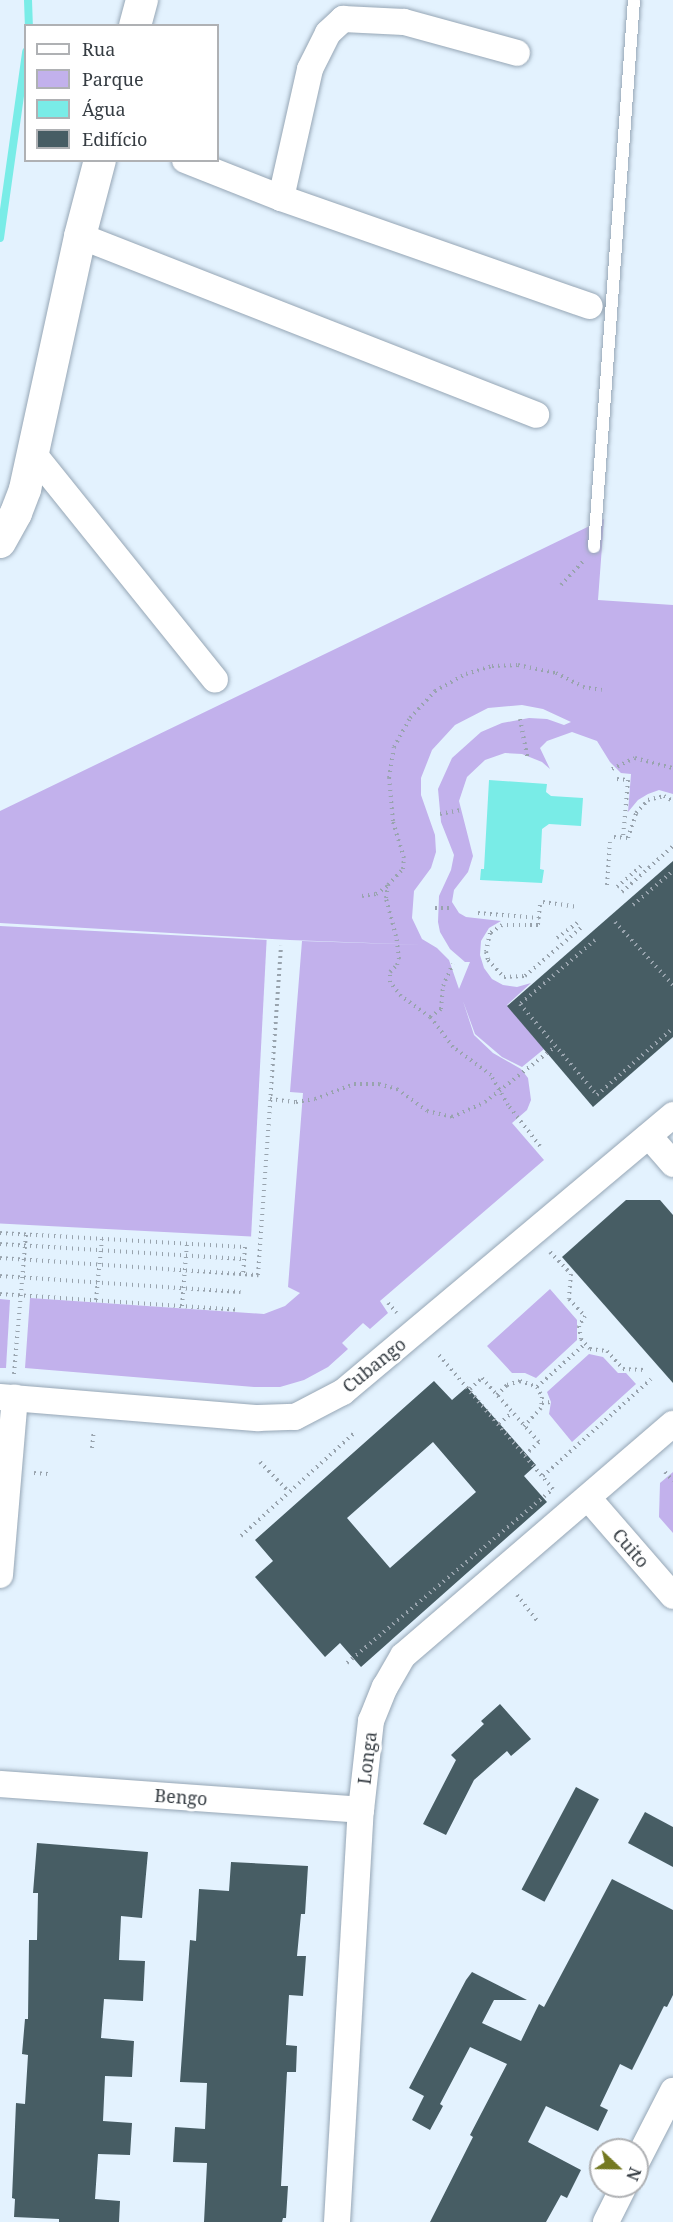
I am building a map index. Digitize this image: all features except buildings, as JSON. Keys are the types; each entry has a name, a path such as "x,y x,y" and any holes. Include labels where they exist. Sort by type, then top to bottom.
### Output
{"street":[{"path":"136,24 142,0"},
{"path":"281,198 310,69 328,33 343,19 404,22 516,53"},
{"path":"0,543 16,513 32,452 80,236 99,162"},
{"path":"190,162 281,198 591,306"},
{"path":"80,236 536,415"},
{"path":"32,452 215,680"},
{"name":"Cubango","path":"10,1390 258,1418 295,1417 352,1384 673,1115"},
{"path":"649,1136 673,1164"},
{"path":"0,1575 10,1390"},
{"name":"Longa","path":"337,2222 361,1810 371,1721 385,1687 404,1656 589,1499 673,1424"},
{"name":"Cuito","path":"589,1499 673,1596"},
{"name":"Bengo","path":"0,1784 361,1810"},
{"path":"649,2138 673,2091"},
{"path":"606,2222 618,2198"}],"lane":[{"path":"594,547 634,0"}],"path":[{"path":"561,585 594,547"},
{"path":"362,896 376,894 403,869 404,858 393,820 388,789 394,747 404,727 435,691 466,674 492,666 506,665 556,673 584,687 602,690"},
{"path":"520,719 527,756"},
{"path":"612,769 635,758 673,768"},
{"path":"617,779 628,780 623,837"},
{"path":"614,837 628,838 636,813 642,804 664,796 673,801"},
{"path":"440,814 461,810"},
{"path":"607,885 610,842"},
{"path":"622,892 673,846"},
{"path":"617,887 642,865"},
{"path":"633,905 673,871"},
{"path":"388,885 386,897 399,959 390,972 390,982 401,996 430,1017 453,1047 490,1075 508,1105 540,1146"},
{"path":"577,907 542,904 538,925 502,925 490,933 486,952 488,960 504,977 525,975 582,927"},
{"path":"435,908 449,908"},
{"path":"478,913 539,918"},
{"path":"557,938 578,922"},
{"path":"615,922 673,984"},
{"path":"595,940 520,1004 597,1095 673,1028"},
{"path":"0,1258 258,1275 281,946"},
{"path":"430,1017 441,1010 442,986 453,964"},
{"path":"270,1099 296,1102 315,1099 354,1084 379,1083 398,1089 427,1110 452,1117 476,1107 556,1046"},
{"path":"0,1233 245,1247 243,1274"},
{"path":"10,1390 26,1234"},
{"path":"96,1300 102,1239"},
{"path":"0,1244 244,1259"},
{"path":"182,1306 187,1244"},
{"path":"550,1252 571,1274 569,1299 585,1316 579,1331 585,1344 594,1351 607,1351 623,1369 644,1370"},
{"path":"0,1276 240,1292"},
{"path":"0,1294 238,1310"},
{"path":"388,1303 402,1319"},
{"path":"537,1387 585,1344"},
{"path":"347,1663 553,1489 439,1354"},
{"path":"524,1381 525,1373"},
{"path":"470,1389 482,1378 525,1425 539,1442 525,1455"},
{"path":"543,1476 651,1379"},
{"path":"497,1395 507,1384 524,1381 537,1387 542,1403 538,1413 525,1425"},
{"path":"542,1403 551,1402"},
{"path":"499,1424 513,1412"},
{"path":"93,1448 94,1430"},
{"path":"242,1536 354,1433"},
{"path":"260,1462 289,1492"},
{"path":"665,1473 673,1481"},
{"path":"518,1595 537,1621"}],"green space":[{"path":"604,519 598,600 673,605 673,794 659,790 648,794 638,800 628,812 631,774 621,773 610,762 597,741 572,732 547,741 540,748 550,769 542,762 522,754 505,753 485,760 467,777 459,801 473,856 468,872 454,890 452,902 459,913 466,917 501,921 489,928 481,941 480,955 484,968 492,979 503,985 517,987 531,983 507,1005 544,1049 522,1067 502,1057 475,1034 463,1001 474,1035 493,1053 521,1069 528,1078 531,1100 527,1110 512,1123 544,1160 380,1301 388,1313 370,1329 363,1323 342,1343 348,1349 328,1367 304,1380 280,1387 254,1387 25,1368 30,1298 264,1314 285,1306 300,1293 288,1287 303,1093 290,1092 302,941 425,945 290,940 0,923 0,811","holes":["522,705 543,709 571,722 564,725 547,719 529,718 502,723 481,732 452,758 438,789 441,822 454,855 451,870 439,896 438,922 440,932 450,949 465,962 470,962 459,989 449,960 437,948 422,939 412,918 414,891 431,868 436,852 435,835 421,795 421,778 432,750 455,725 488,708"]},
{"path":"0,926 267,940 251,1237 0,1223"},
{"path":"550,1289 577,1320 577,1340 536,1378 525,1373 512,1373 487,1346"},
{"path":"0,1299 10,1300 6,1368 0,1368"},
{"path":"589,1354 603,1357 618,1373 626,1373 636,1384 572,1442 549,1414 551,1402 547,1392"},
{"path":"673,1472 673,1533 659,1517 660,1483"}],"water":[{"path":"489,780 547,784 546,792 551,796 583,798 581,826 549,824 542,829 540,869 544,870 542,883 480,880 481,869 484,869"}],"waterway":[{"path":"28,0 29,24"},
{"path":"0,238 24,66"}]}
